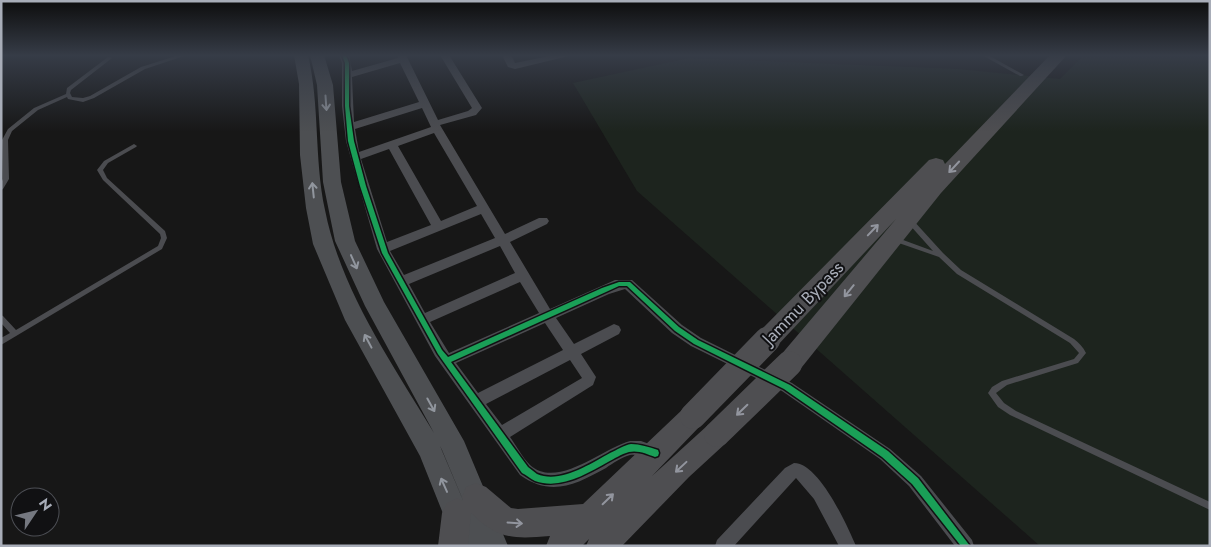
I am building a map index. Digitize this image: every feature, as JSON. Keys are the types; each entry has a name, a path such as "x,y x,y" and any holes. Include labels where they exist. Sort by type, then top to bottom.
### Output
{"highway":[{"name":"Jammu Bypass","path":"561,546 694,416 1017,81"},
{"name":"Jammu Bypass","path":"600,546 789,364 908,219 1035,81"},
{"path":"452,546 466,505 507,522 518,524 588,518"}],"main road":[{"path":"306,81 315,208 323,244 356,320 430,450 495,546"},
{"path":"323,81 332,182 345,241 375,306 447,433 466,505 469,546"}],"street":[{"path":"347,81 349,127 355,157 383,249 446,361 525,470 533,477 544,481 556,481 576,474 631,448 655,453"},
{"path":"413,81 436,127 546,314 587,372 588,381 498,435"},
{"path":"355,157 392,145 472,112 477,108 460,81"},
{"path":"349,127 424,104"},
{"path":"392,145 438,226"},
{"path":"383,249 484,208"},
{"path":"401,282 503,240 543,221"},
{"path":"422,320 523,275"},
{"path":"446,361 546,314 619,284 628,284 659,314 696,342 787,387 885,454 916,481 966,546"},
{"path":"475,402 614,330"},
{"path":"723,546 794,470 799,470 809,478 844,543"}],"lane":[{"path":"68,95 69,89 80,81"},
{"path":"68,95 77,100 92,97 121,81"},
{"path":"1,188 6,179 5,140 10,130 36,109 68,95"},
{"path":"1,342 160,246 164,238 162,234 105,179 100,170 106,162 134,146"},
{"path":"908,219 941,255 969,279 1072,341 1083,353 1076,361 1005,383 995,388 992,393 1001,405 1013,413 1210,506"},
{"path":"893,238 941,255"},
{"path":"1,318 15,334"}],"shaded area":[{"path":"584,81 1210,81 1210,546 1040,546 637,191 573,83"}],"cycle path":[{"path":"347,81 347,106 351,141 363,186 385,253 440,352 525,470 535,477 546,480 558,480 570,477 628,449 638,448 655,453"},
{"path":"446,361 604,290 619,284 628,284 677,329 696,342 787,387 885,454 915,481 966,546"}]}
